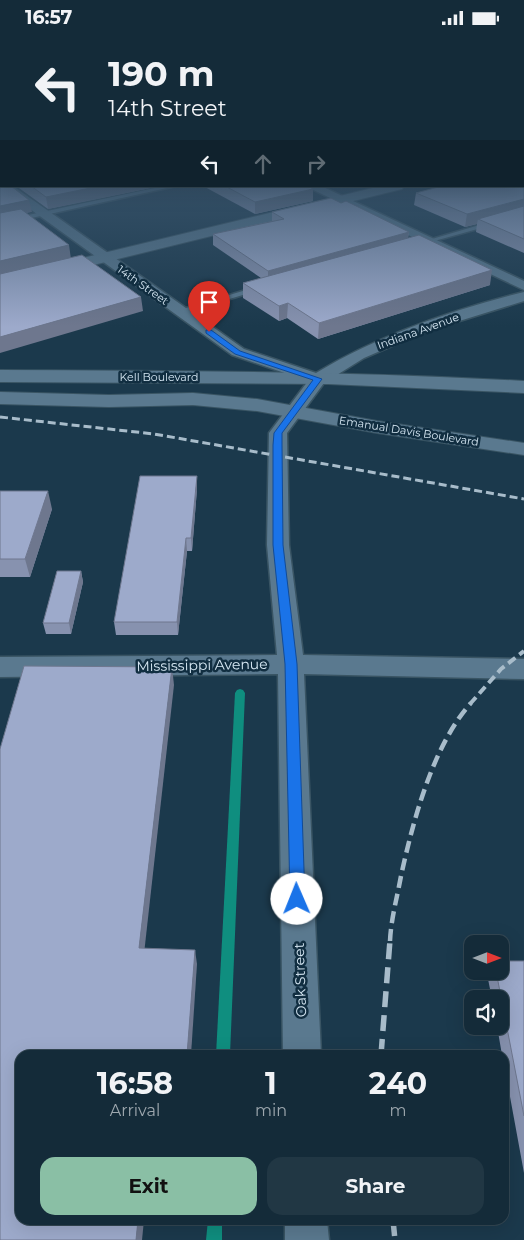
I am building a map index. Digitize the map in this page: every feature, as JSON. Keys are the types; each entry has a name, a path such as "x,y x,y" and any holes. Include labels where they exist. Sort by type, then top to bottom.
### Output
{"main road":[{"path":"0,283 282,214"},
{"name":"Kell Boulevard","path":"0,376 318,379"},
{"path":"318,379 461,383 524,387"},
{"name":"Kell Boulevard","path":"0,398 109,401 193,399 257,405 294,412"},
{"name":"Emanual Davis Boulevard","path":"294,412 377,427 524,449"}],"street":[{"name":"14th Street","path":"44,214 238,352 318,379"},
{"path":"371,214 524,286"},
{"name":"Indiana Avenue","path":"318,379 358,355 402,335 524,296"},
{"name":"Oak Street","path":"302,1050 291,664 278,545 277,457 278,433 318,379"},
{"name":"Mississippi Avenue","path":"0,667 291,664 524,669"},
{"path":"306,1225 306,1240"}],"lane":[{"path":"0,223 37,214"},
{"path":"409,247 523,214"},
{"path":"180,311 266,287"}],"building":[{"path":"0,214 28,214 69,245 0,261"},
{"path":"276,214 373,214 409,232 268,271 213,234 284,219"},
{"path":"495,214 524,214 524,239 478,219"},
{"path":"419,235 492,270 319,323 288,303 279,306 243,283"},
{"path":"82,255 141,297 0,337 0,274"},
{"path":"140,476 197,476 191,538 186,538 177,622 114,622"},
{"path":"0,491 48,491 25,559 0,559"},
{"path":"57,571 81,571 69,623 43,623"},
{"path":"24,666 172,667 139,948 195,950 187,1050 15,1050 15,1225 138,1225 136,1240 0,1240 0,749"},
{"path":"509,961 524,961 524,1116 508,1035 509,990 500,990 498,980 509,980"}],"waterway":[{"path":"223,1050 240,693"},
{"path":"214,1240 215,1225"}],"railway":[{"path":"0,417 154,434 524,499"},
{"path":"470,704 501,669 524,651"},
{"path":"390,941 406,854 418,808 435,762 446,740 471,703"},
{"path":"381,1050 390,940"},
{"path":"394,1225 395,1240"}],"route":[{"path":"209,332 238,352 318,379 294,412 285,421 278,433 277,457 278,545 291,664 297,899"}]}
